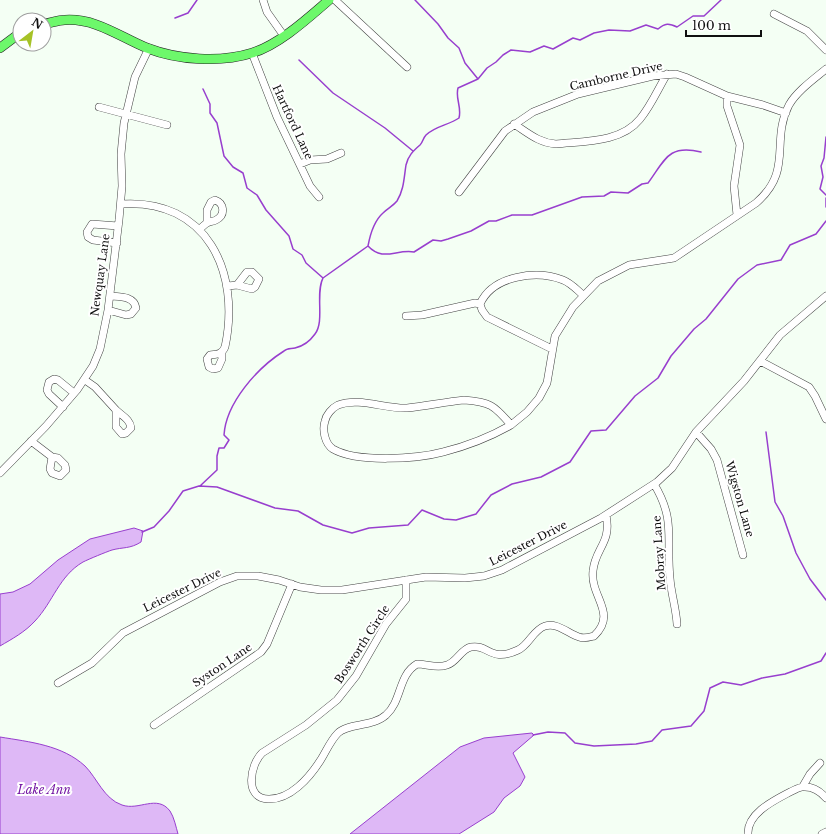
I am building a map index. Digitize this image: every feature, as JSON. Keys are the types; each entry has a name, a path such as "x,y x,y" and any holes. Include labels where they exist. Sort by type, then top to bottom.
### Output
{"main road":[{"path":"52,22 65,20 92,22 149,48 181,58 231,57 252,53 284,36 329,0"},
{"path":"0,48 12,38"}],"street":[{"path":"263,0 267,12 284,36"},
{"path":"335,0 407,67"},
{"path":"774,14 807,31 826,50"},
{"name":"Newquay Lane","path":"0,473 63,406 85,380 100,349 108,310 117,243 121,204 122,138 135,78 149,48"},
{"name":"Hartford Lane","path":"252,53 277,117 310,186 319,197"},
{"path":"511,425 495,407 481,401 464,400 406,408 347,403 336,406 329,412 325,420 324,430 325,438 331,448 346,454 394,458 427,456 452,450 511,425 527,412 542,393 547,383 551,366 552,349 555,336 563,322 583,295 598,281 628,265 674,258 768,193 775,181 781,135 790,103 826,69"},
{"path":"514,124 537,140 546,143 556,144 613,137 624,133 640,120 667,74"},
{"name":"Camborne Drive","path":"459,192 497,141 514,124 532,112 578,94 667,74 685,77 727,96 763,105 786,113"},
{"path":"727,96 727,106 740,145 734,186 738,215"},
{"path":"99,107 167,125"},
{"path":"300,164 310,160 327,159 341,153"},
{"path":"121,204 134,204 161,208 183,218 199,230 218,256 228,286 230,319 222,352"},
{"path":"199,230 207,223"},
{"path":"117,243 93,240 88,237 86,232 92,224 118,226"},
{"path":"552,349 487,317 480,304 486,293 494,287 512,279 534,276 564,281 583,295"},
{"path":"228,286 237,285"},
{"path":"108,310 126,315 131,314 136,308 136,303 132,300 110,296"},
{"name":"Leicester Drive","path":"58,683 92,663 123,633 220,582 237,576 258,576 321,590 342,590 383,585 426,576 465,578 493,574 606,515 654,484 672,468 696,432 734,392 780,334 826,296"},
{"path":"406,316 422,315 475,302 480,304"},
{"path":"760,361 809,387 826,419"},
{"path":"63,406 46,390 49,382 58,380 74,393"},
{"path":"85,380 95,387 116,410"},
{"name":"Wigston Lane","path":"696,432 711,449 717,460 743,555"},
{"path":"31,441 52,457"},
{"name":"Mobray Lane","path":"654,484 663,499 669,518 670,579 676,624"},
{"name":"Bosworth Circle","path":"406,580 406,600 386,624 356,676 337,700 306,725 262,753 257,758 250,776 254,790 264,799 272,799 295,790 308,777 340,731 377,721 386,715 394,704 406,674 417,664 441,667 448,665 454,662 466,649 472,647 482,649 492,654 505,655 519,650 537,632 546,626 554,626 580,638 594,636 604,625 605,618 593,584 593,569 607,538 608,527 606,515"},
{"name":"Syston Lane","path":"154,725 261,652 267,644 292,584"},
{"path":"748,834 752,819 760,811 778,798 804,786 810,774 820,763"},
{"path":"804,786 820,791 826,798"},
{"path":"822,834 826,832"}],"water":[{"path":"134,528 143,531 141,542 130,547 106,552 83,562 68,574 47,606 35,621 23,632 0,646 0,594 13,592 30,584 58,560 90,539"},
{"path":"532,733 534,735 513,753 525,777 520,786 504,798 494,812 459,834 350,834 460,747 484,738"},
{"name":"Lake Ann","path":"0,737 45,746 66,753 85,766 110,798 122,805 135,806 154,803 165,806 171,813 178,834 0,834"}],"waterway":[{"path":"175,18 188,13 197,0"},
{"path":"415,0 438,24 448,38 459,48 465,63 478,79"},
{"path":"200,486 217,470 217,456 219,448 224,448 229,440 224,435 230,411 245,387 264,367 286,349 304,345 313,337 318,329 320,315 320,292 323,278 368,246 371,233 377,220 397,201 402,188 409,156 421,144 425,136 459,118 460,110 457,95 458,88 478,79 487,68 511,50 530,52 544,46 553,49 573,38 580,40 594,33 609,30 630,31 646,25 658,29 667,24 677,27 693,16 704,16 721,0"},
{"path":"299,60 333,93 385,128 413,151"},
{"path":"203,89 210,104 210,113 217,123 224,156 233,167 243,173 247,188 257,195 266,210 289,236 293,249 302,255 306,263 323,278"},
{"path":"826,137 824,158 821,166 823,177 820,189 826,195"},
{"path":"368,246 374,251 384,254 414,252 433,240 441,241 448,239 471,231 489,221 496,221 512,215 532,215 582,197 604,196 611,192 628,193 642,184 648,183 668,156 674,152 681,150 701,152"},
{"path":"826,198 826,207"},
{"path":"142,532 154,527 169,511 183,491 199,486 217,487 275,508 298,511 323,525 352,533 369,528 408,525 422,510 444,519 456,520 476,514 491,495 512,484 541,477 570,462 591,431 606,430 635,396 658,378 671,356 694,329 706,319 738,279 757,265 781,260 790,245 816,234 826,221"},
{"path":"766,432 775,502 783,516 796,553 810,579 826,600"},
{"path":"533,735 548,732 565,733 575,743 594,746 636,744 652,741 662,730 691,726 704,711 710,688 723,682 741,685 762,678 785,674 821,661 826,653"}]}
